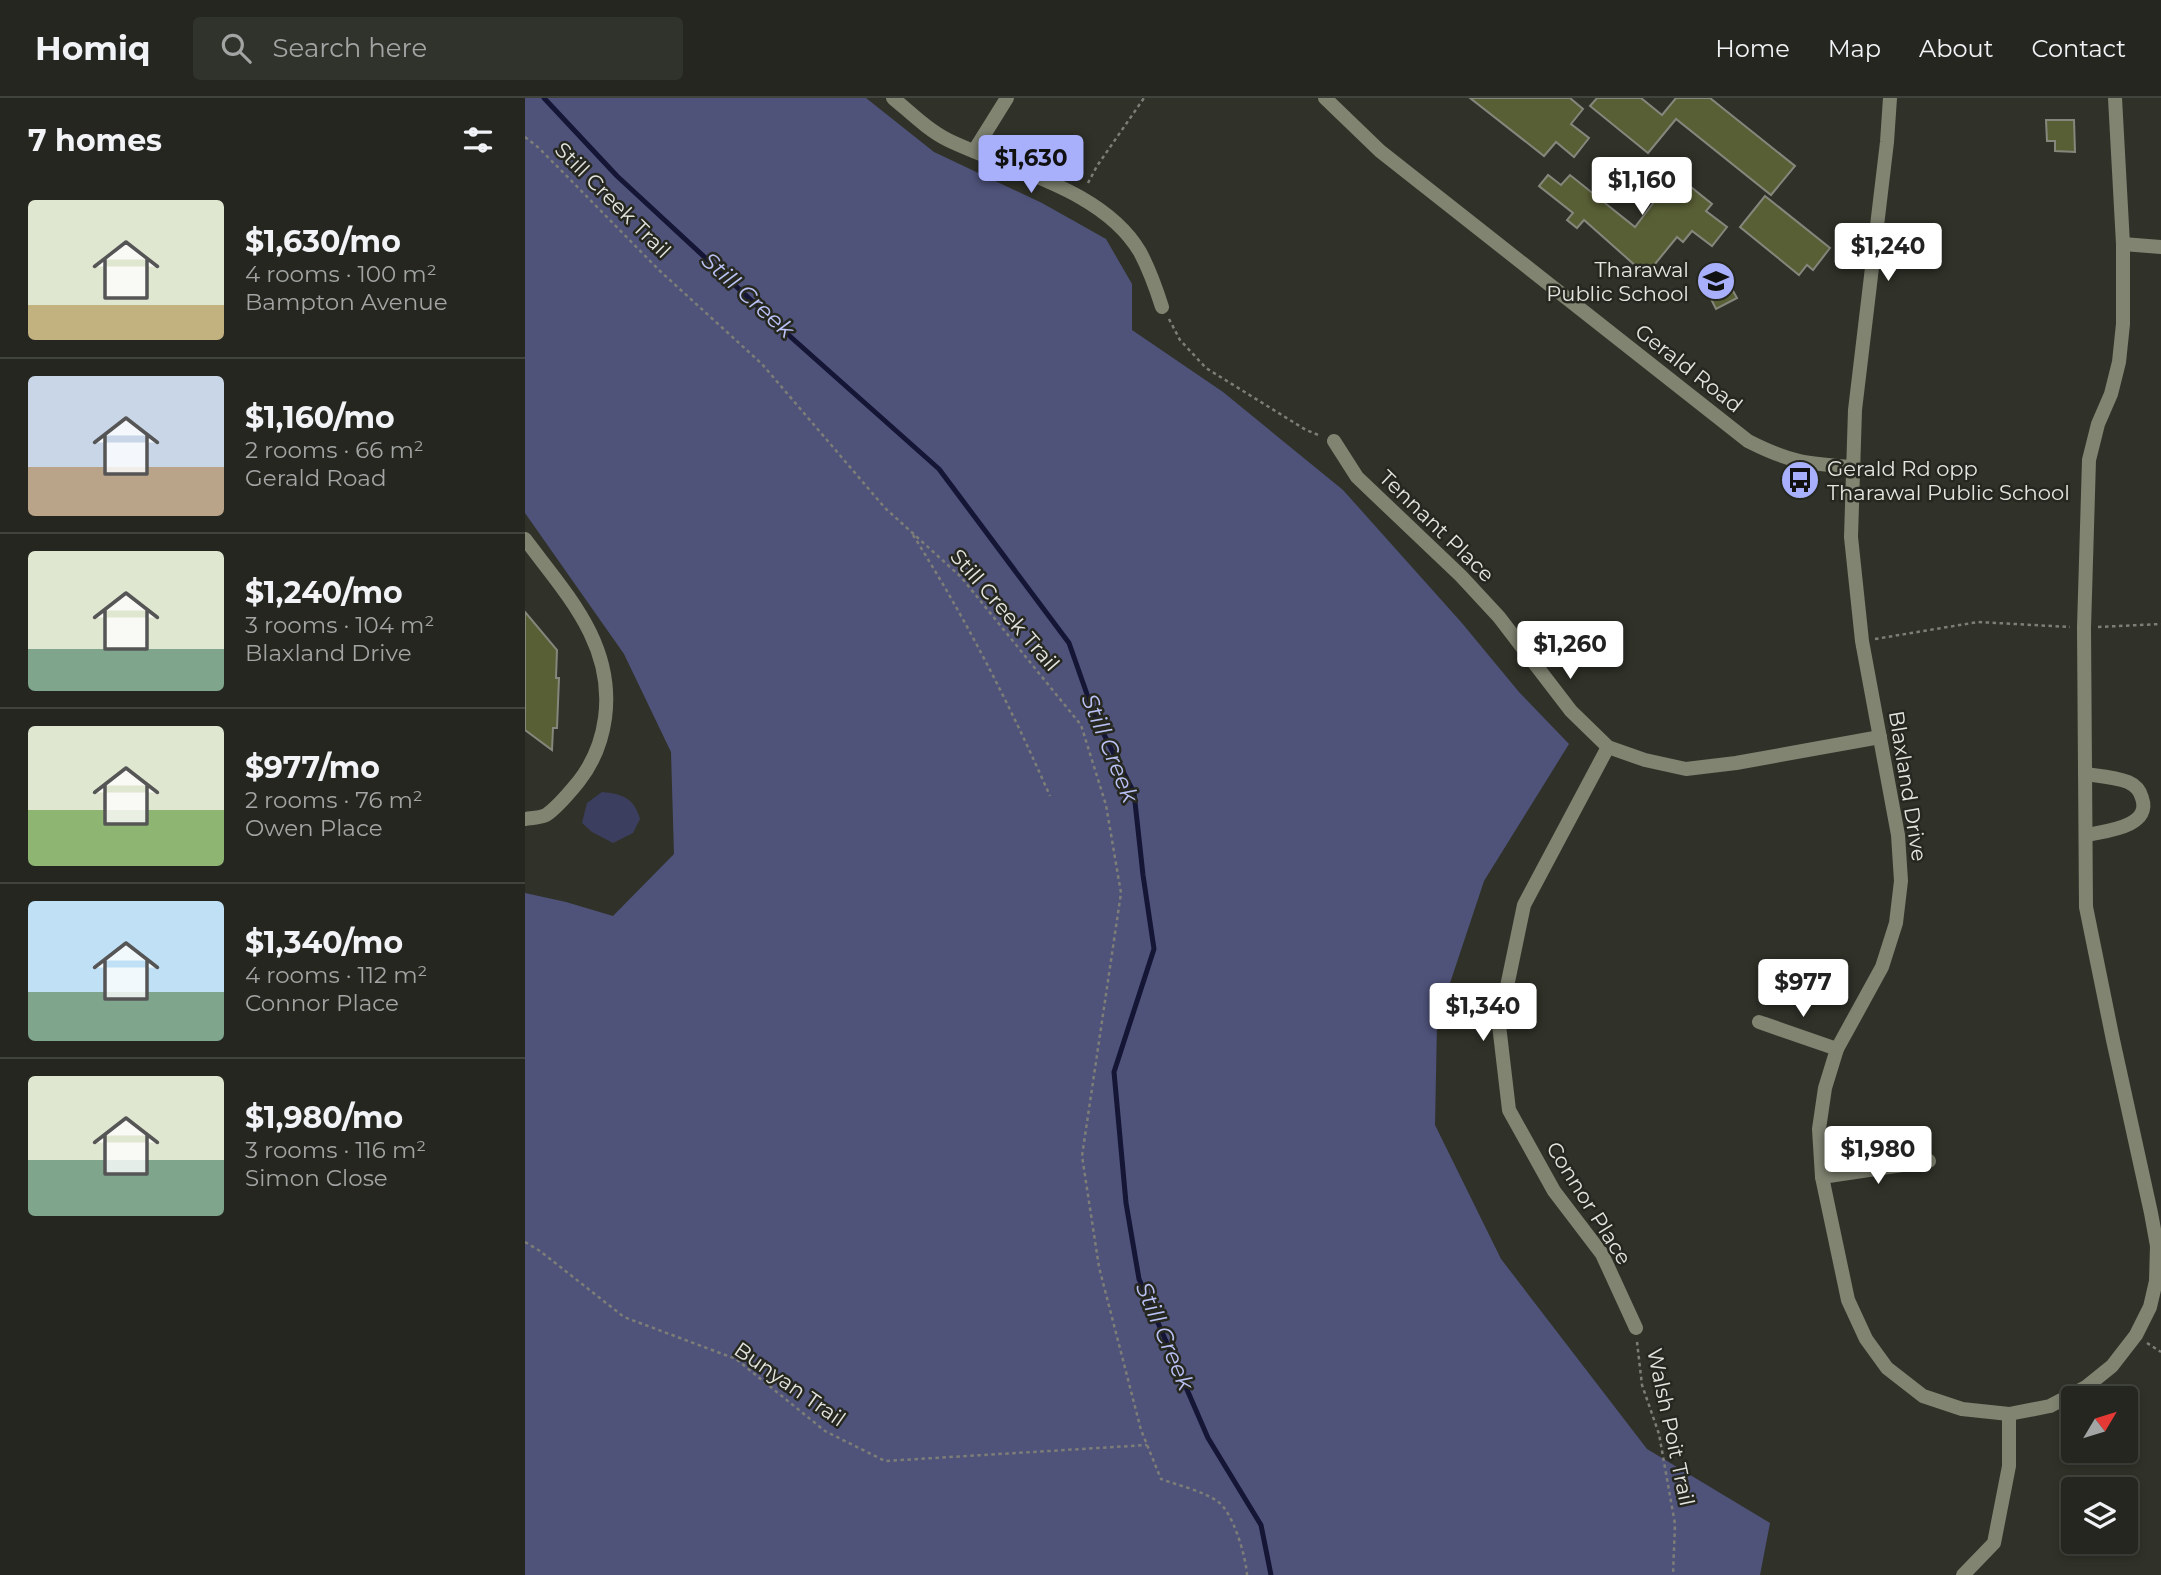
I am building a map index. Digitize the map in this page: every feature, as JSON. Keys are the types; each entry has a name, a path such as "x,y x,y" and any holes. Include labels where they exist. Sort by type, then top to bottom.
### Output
{"street":[{"path":"893,98 946,140 1080,199 1112,220 1139,251 1163,307"},
{"path":"974,151 1007,98"},
{"name":"Gerald Road","path":"1325,98 1380,151 1748,441 1775,455 1802,463 1853,467"},
{"name":"Blaxland Drive","path":"1890,98 1855,410 1851,537 1862,641 1898,835 1901,881 1896,923 1882,967 1837,1049 1825,1088 1819,1129 1822,1177 1848,1300 1865,1339 1887,1368 1923,1396 1962,1409 2009,1414 2050,1406 2086,1387 2112,1366 2136,1335 2150,1307 2156,1281 2157,1246 2151,1213 2086,907 2084,628 2089,460 2098,424 2111,394 2119,362 2123,324 2123,243 2115,98"},
{"path":"2123,243 2161,247"},
{"name":"Tennant Place","path":"1333,441 1357,477 1461,576 1499,617 1571,711 1608,747 1645,760 1686,769 1736,764 1880,737"},
{"path":"525,539 582,615 595,641 605,670 607,706 603,735 586,773 544,816 525,819"},
{"name":"Connor Place","path":"1608,747 1524,905 1499,1025 1509,1110 1554,1191 1602,1254 1636,1328"},
{"path":"2085,774 2131,783 2141,794 2144,803 2143,810 2126,826 2087,835"},
{"path":"1759,1022 1837,1049"},
{"path":"1822,1177 1929,1161"},
{"path":"1963,1575 1994,1543 2009,1466 2009,1414"}],"path":[{"path":"1080,199 1097,166 1144,98"},
{"name":"Still Creek Trail","path":"525,137 660,271 762,365 885,508 961,577 1081,725 1106,805 1121,893 1082,1156 1099,1267 1141,1430 1161,1479 1218,1501 1231,1519 1247,1566 1247,1575"},
{"path":"1163,307 1180,340 1206,368 1306,430 1333,441"},
{"path":"911,532 949,592 989,664 1050,796"},
{"path":"1862,641 1977,622 2084,628 2161,624"},
{"name":"Bunyan Trail","path":"525,1242 624,1317 736,1359 825,1431 885,1461 1147,1445"},
{"name":"Walsh Poit Trail","path":"1636,1328 1642,1385 1659,1434 1675,1524 1673,1575"}],"shaded area":[{"path":"525,98 866,98 934,152 1042,203 1106,239 1132,284 1132,330 1223,392 1343,490 1461,622 1519,692 1569,744 1484,881 1437,1022 1435,1125 1501,1259 1647,1449 1770,1523 1760,1575 525,1575 525,893 613,916 674,854 671,752 624,654 525,513"},
{"path":"602,792 627,798 640,819 633,833 613,843 592,832 582,823 587,803"}],"building":[{"path":"1470,98 1570,98 1583,109 1571,124 1589,138 1574,157 1556,142 1544,156"},
{"path":"1597,98 1641,98 1662,115 1676,98 1710,98 1795,166 1771,195 1676,119 1648,153 1590,106"},
{"path":"2046,120 2074,120 2075,152 2055,151 2055,141 2047,141"},
{"path":"1654,168 1671,181 1676,175 1712,204 1706,211 1727,227 1712,246 1692,231 1683,242 1677,237 1646,275 1584,220 1577,228 1567,220 1573,213 1539,186 1548,175 1561,185 1570,175 1635,227 1654,202 1638,189"},
{"path":"1765,196 1830,248 1813,270 1807,265 1799,275 1740,227"},
{"path":"1722,271 1737,298 1716,309 1706,289 1711,286 1707,279"},
{"path":"525,612 557,650 557,728 553,728 552,750 525,730"}],"waterway":[{"name":"Still Creek","path":"544,98 617,176 793,339 939,469 1069,643 1095,717 1134,793 1154,949 1114,1072 1126,1203 1139,1279 1208,1438 1261,1525 1271,1575"}],"place":[{"name":"Tharawal Public School","path":"1716,281"},
{"name":"Gerald Rd opp Tharawal Public School","path":"1800,480"}]}
